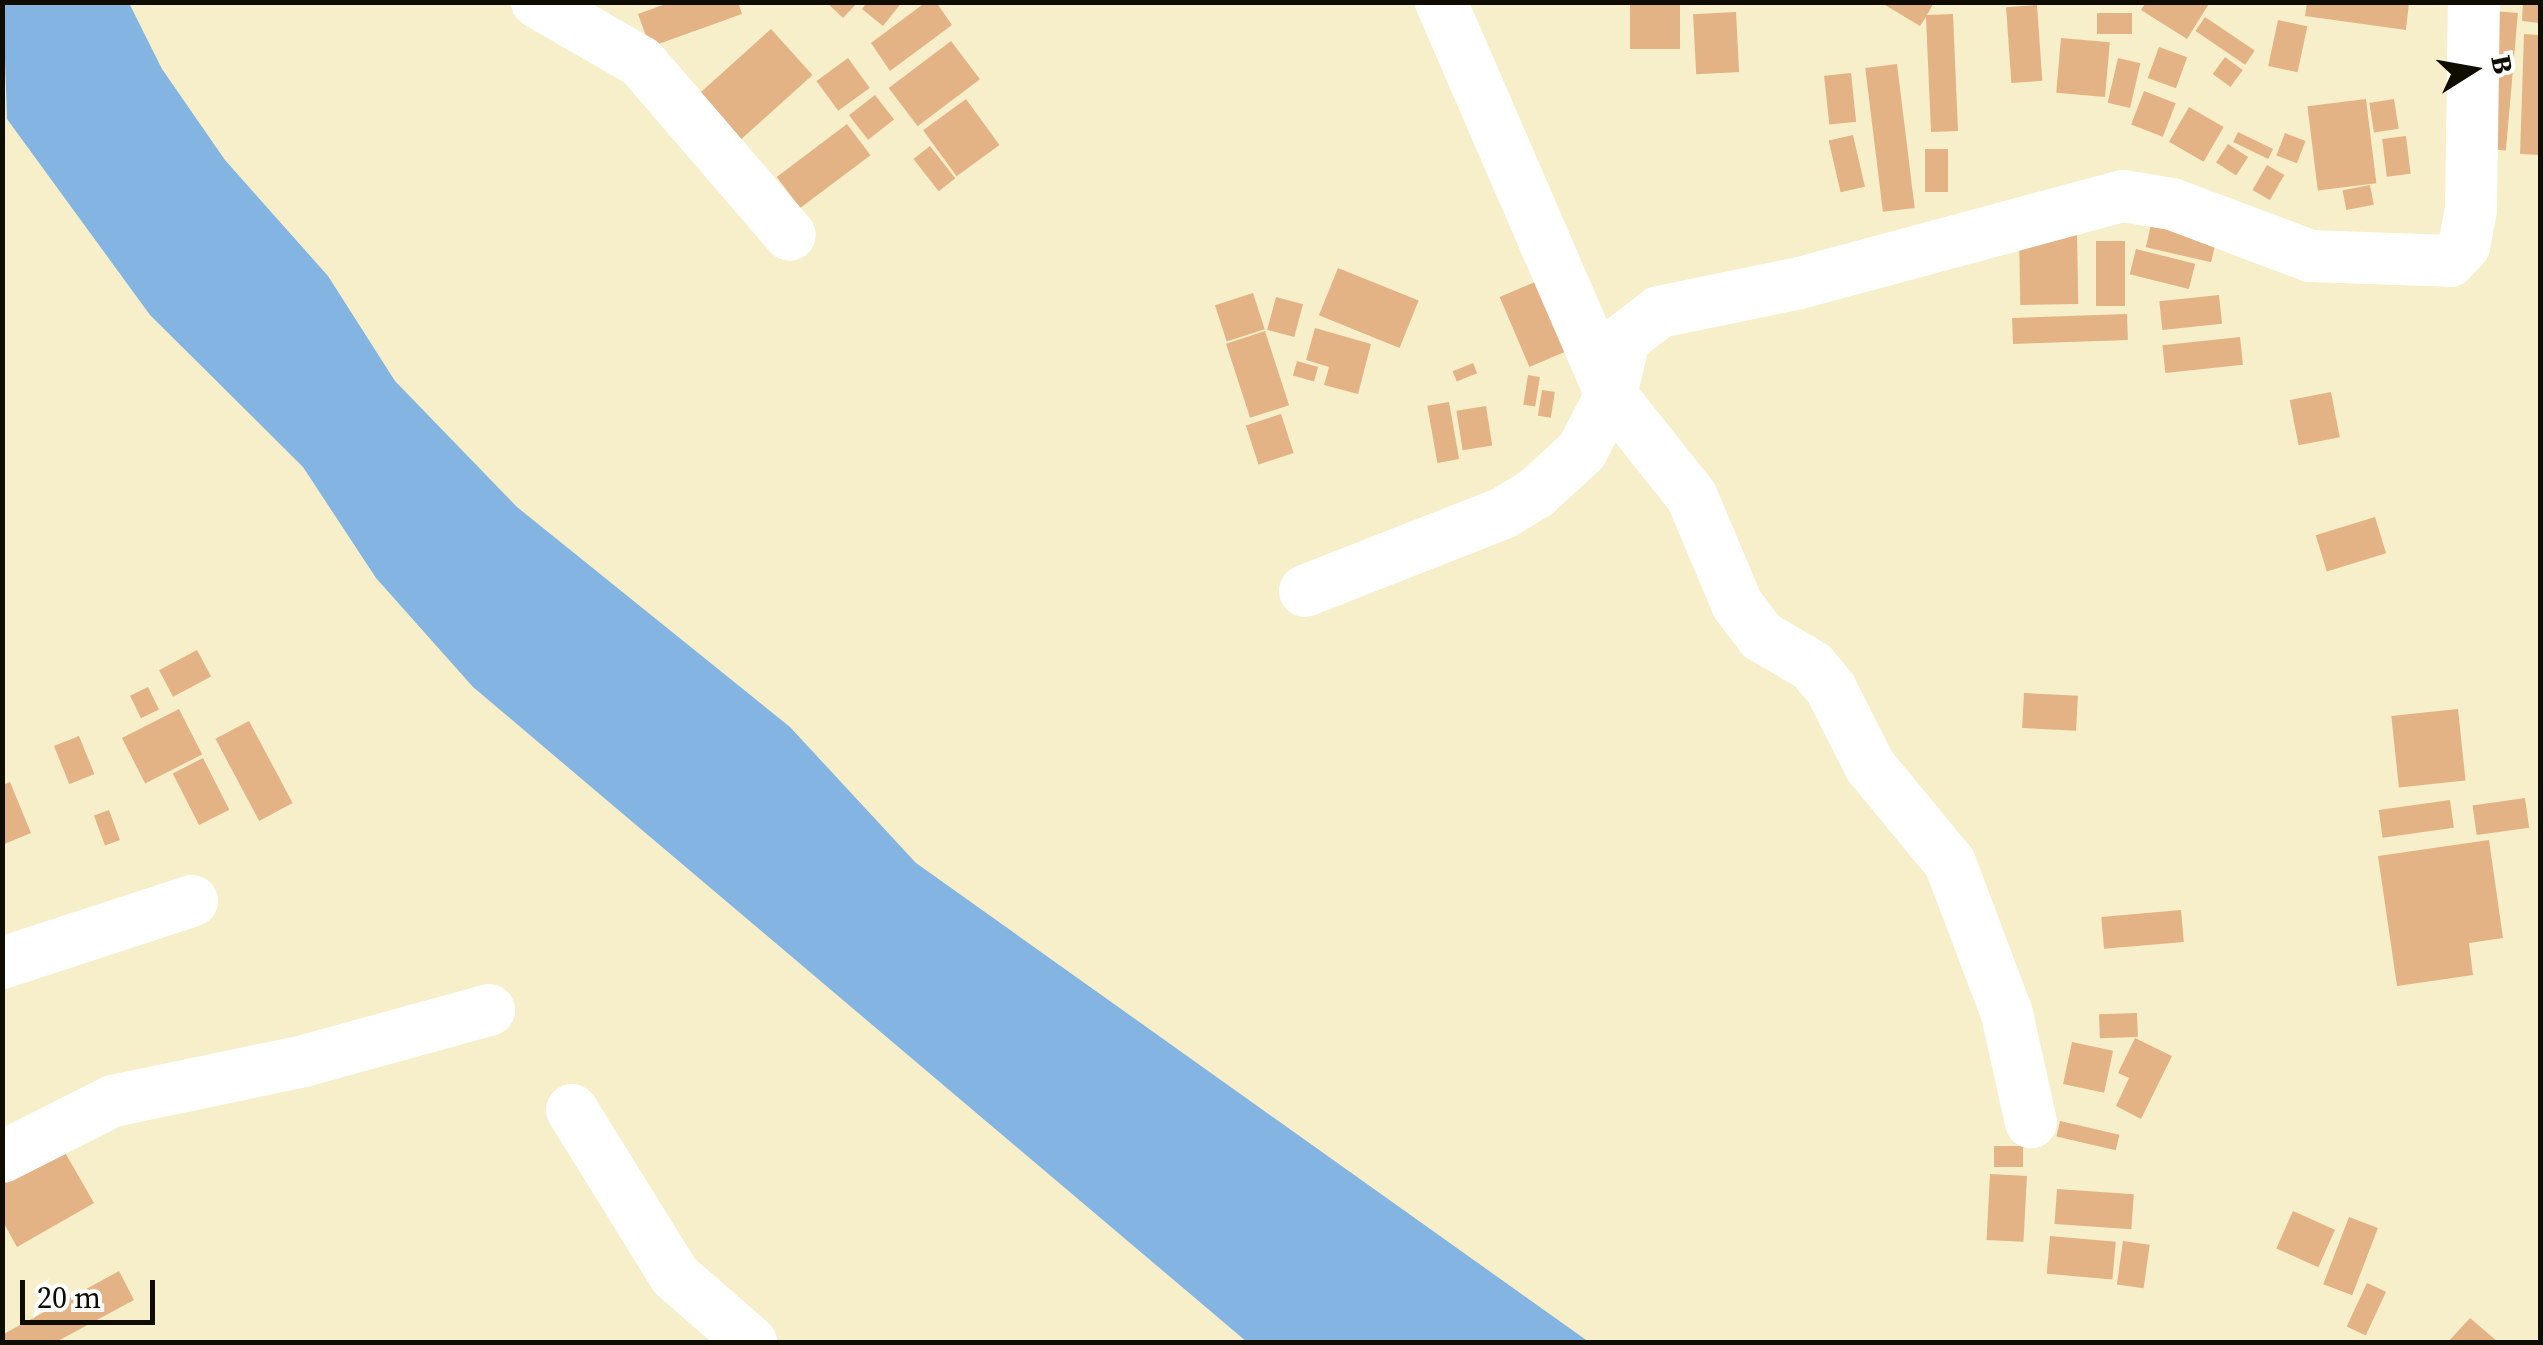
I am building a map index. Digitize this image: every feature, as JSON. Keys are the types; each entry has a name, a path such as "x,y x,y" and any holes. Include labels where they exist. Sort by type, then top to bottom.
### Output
{"street":[{"path":"537,2 642,62 790,235"},
{"path":"1440,2 1611,395 1692,497 1737,604 1762,636 1812,666 1831,688 1870,766 1950,863 2007,1014 2032,1122"},
{"path":"1305,591 1536,493 1582,451 1611,395 1624,339 1660,312 1800,283 2094,200 2172,204 2342,262 2450,262 2464,246 2471,210 2474,2"},
{"path":"2,963 192,902"},
{"path":"7,1142 113,1101 304,1061 488,1010"},
{"path":"572,1110 675,1276 751,1342"}],"water":[{"path":"3,2 129,3 162,69 225,160 328,276 395,381 517,507 790,727 916,863 1589,1342 1247,1342 473,687 376,578 303,467 150,315 7,119"}],"building":[{"path":"671,2 738,2 742,14 650,47 638,14"},
{"path":"826,2 858,2 843,18"},
{"path":"867,2 902,2 883,26 862,9"},
{"path":"926,2 936,2 952,25 890,71 871,43"},
{"path":"1630,2 1680,2 1680,49 1630,49"},
{"path":"1880,2 1934,2 1927,15 1953,14 1958,131 1931,132 1926,17 1920,26"},
{"path":"2146,2 2210,2 2187,39 2141,10"},
{"path":"2307,2 2409,2 2406,30 2305,16"},
{"path":"2523,2 2540,2 2540,23 2522,21"},
{"path":"2037,5 2042,81 2011,83 2006,7"},
{"path":"2494,11 2518,13 2506,151 2482,148"},
{"path":"1736,12 1739,72 1696,74 1693,14"},
{"path":"2097,13 2132,13 2132,34 2097,34"},
{"path":"2205,17 2255,51 2245,65 2195,31"},
{"path":"2278,20 2307,26 2298,72 2268,66"},
{"path":"771,29 812,75 739,141 697,95"},
{"path":"2524,34 2540,35 2540,155 2520,154"},
{"path":"2061,38 2110,42 2105,97 2056,93"},
{"path":"951,41 980,79 918,126 889,88"},
{"path":"2159,47 2187,57 2176,88 2148,78"},
{"path":"2225,57 2243,70 2230,87 2213,74"},
{"path":"848,58 870,88 838,111 816,81"},
{"path":"2118,58 2140,63 2130,108 2108,103"},
{"path":"1897,64 1915,208 1883,212 1865,68"},
{"path":"1851,73 1856,122 1829,125 1824,76"},
{"path":"2144,91 2176,103 2163,137 2131,125"},
{"path":"875,95 894,119 868,140 849,115"},
{"path":"966,99 1000,145 957,176 923,130"},
{"path":"2366,99 2376,183 2318,191 2307,106"},
{"path":"2394,99 2399,129 2374,133 2369,103"},
{"path":"2189,107 2224,127 2204,162 2169,142"},
{"path":"847,124 870,155 800,208 777,177"},
{"path":"2238,132 2273,149 2268,159 2233,142"},
{"path":"2285,133 2306,141 2297,163 2276,155"},
{"path":"1853,135 1865,187 1841,192 1829,141"},
{"path":"2406,136 2411,174 2387,177 2382,139"},
{"path":"2228,144 2248,157 2236,176 2216,162"},
{"path":"930,146 955,178 939,191 913,159"},
{"path":"1925,149 1948,149 1948,192 1925,192"},
{"path":"2267,165 2284,175 2270,200 2252,190"},
{"path":"2370,185 2374,205 2346,210 2343,190"},
{"path":"2153,216 2218,231 2211,262 2146,247"},
{"path":"2077,232 2078,304 2020,305 2019,233"},
{"path":"2096,241 2125,241 2125,306 2096,306"},
{"path":"2136,249 2195,264 2189,289 2130,274"},
{"path":"1338,268 1419,301 1400,348 1319,315"},
{"path":"1542,279 1572,349 1529,367 1500,297"},
{"path":"1253,293 1265,329 1227,342 1215,305"},
{"path":"2219,295 2222,324 2162,330 2159,301"},
{"path":"1276,297 1303,304 1294,337 1267,330"},
{"path":"2127,314 2128,340 2013,344 2012,318"},
{"path":"1315,328 1371,344 1358,394 1324,385 1329,367 1306,360"},
{"path":"1265,331 1289,405 1250,418 1226,344"},
{"path":"2240,337 2243,365 2165,373 2162,345"},
{"path":"1297,361 1318,367 1314,381 1293,375"},
{"path":"1473,363 1477,373 1457,381 1453,371"},
{"path":"1528,375 1540,377 1535,407 1523,405"},
{"path":"1542,390 1555,392 1551,418 1538,416"},
{"path":"2331,392 2340,437 2299,445 2290,400"},
{"path":"1449,402 1459,459 1437,463 1427,406"},
{"path":"1486,406 1492,446 1463,450 1456,411"},
{"path":"1281,414 1294,453 1258,464 1246,425"},
{"path":"2375,517 2386,553 2327,571 2316,535"},
{"path":"197,650 211,676 173,697 159,670"},
{"path":"148,687 159,709 141,718 130,696"},
{"path":"2024,693 2078,696 2076,731 2022,728"},
{"path":"179,709 202,754 145,783 122,738"},
{"path":"2458,709 2466,781 2399,788 2391,716"},
{"path":"249,721 293,803 259,821 215,739"},
{"path":"79,736 94,774 69,784 54,746"},
{"path":"203,758 229,810 199,825 173,773"},
{"path":"10,782 31,833 2,845 2,785"},
{"path":"2525,798 2529,828 2477,835 2473,805"},
{"path":"2450,800 2454,828 2383,838 2379,810"},
{"path":"109,810 120,840 105,846 94,815"},
{"path":"2489,840 2503,938 2469,943 2473,975 2397,986 2378,856"},
{"path":"2181,910 2184,942 2104,949 2101,917"},
{"path":"2137,1013 2138,1037 2100,1038 2099,1014"},
{"path":"2135,1038 2172,1056 2141,1119 2116,1106 2129,1078 2118,1073"},
{"path":"2072,1042 2113,1051 2104,1093 2063,1084"},
{"path":"2060,1121 2119,1135 2116,1150 2056,1137"},
{"path":"59,1142 94,1203 17,1247 2,1220 2,1174"},
{"path":"1994,1146 2023,1146 2023,1167 1994,1167"},
{"path":"1990,1174 2027,1176 2023,1242 1987,1240"},
{"path":"2057,1189 2134,1194 2131,1229 2055,1224"},
{"path":"2293,1211 2335,1230 2318,1267 2276,1248"},
{"path":"2349,1217 2378,1228 2352,1295 2323,1284"},
{"path":"2050,1236 2116,1242 2112,1280 2047,1274"},
{"path":"2123,1241 2150,1245 2144,1288 2117,1285"},
{"path":"119,1271 134,1300 56,1342 2,1342 2,1335"},
{"path":"2367,1283 2386,1292 2366,1335 2347,1327"},
{"path":"2470,1318 2498,1342 2448,1342"}]}
